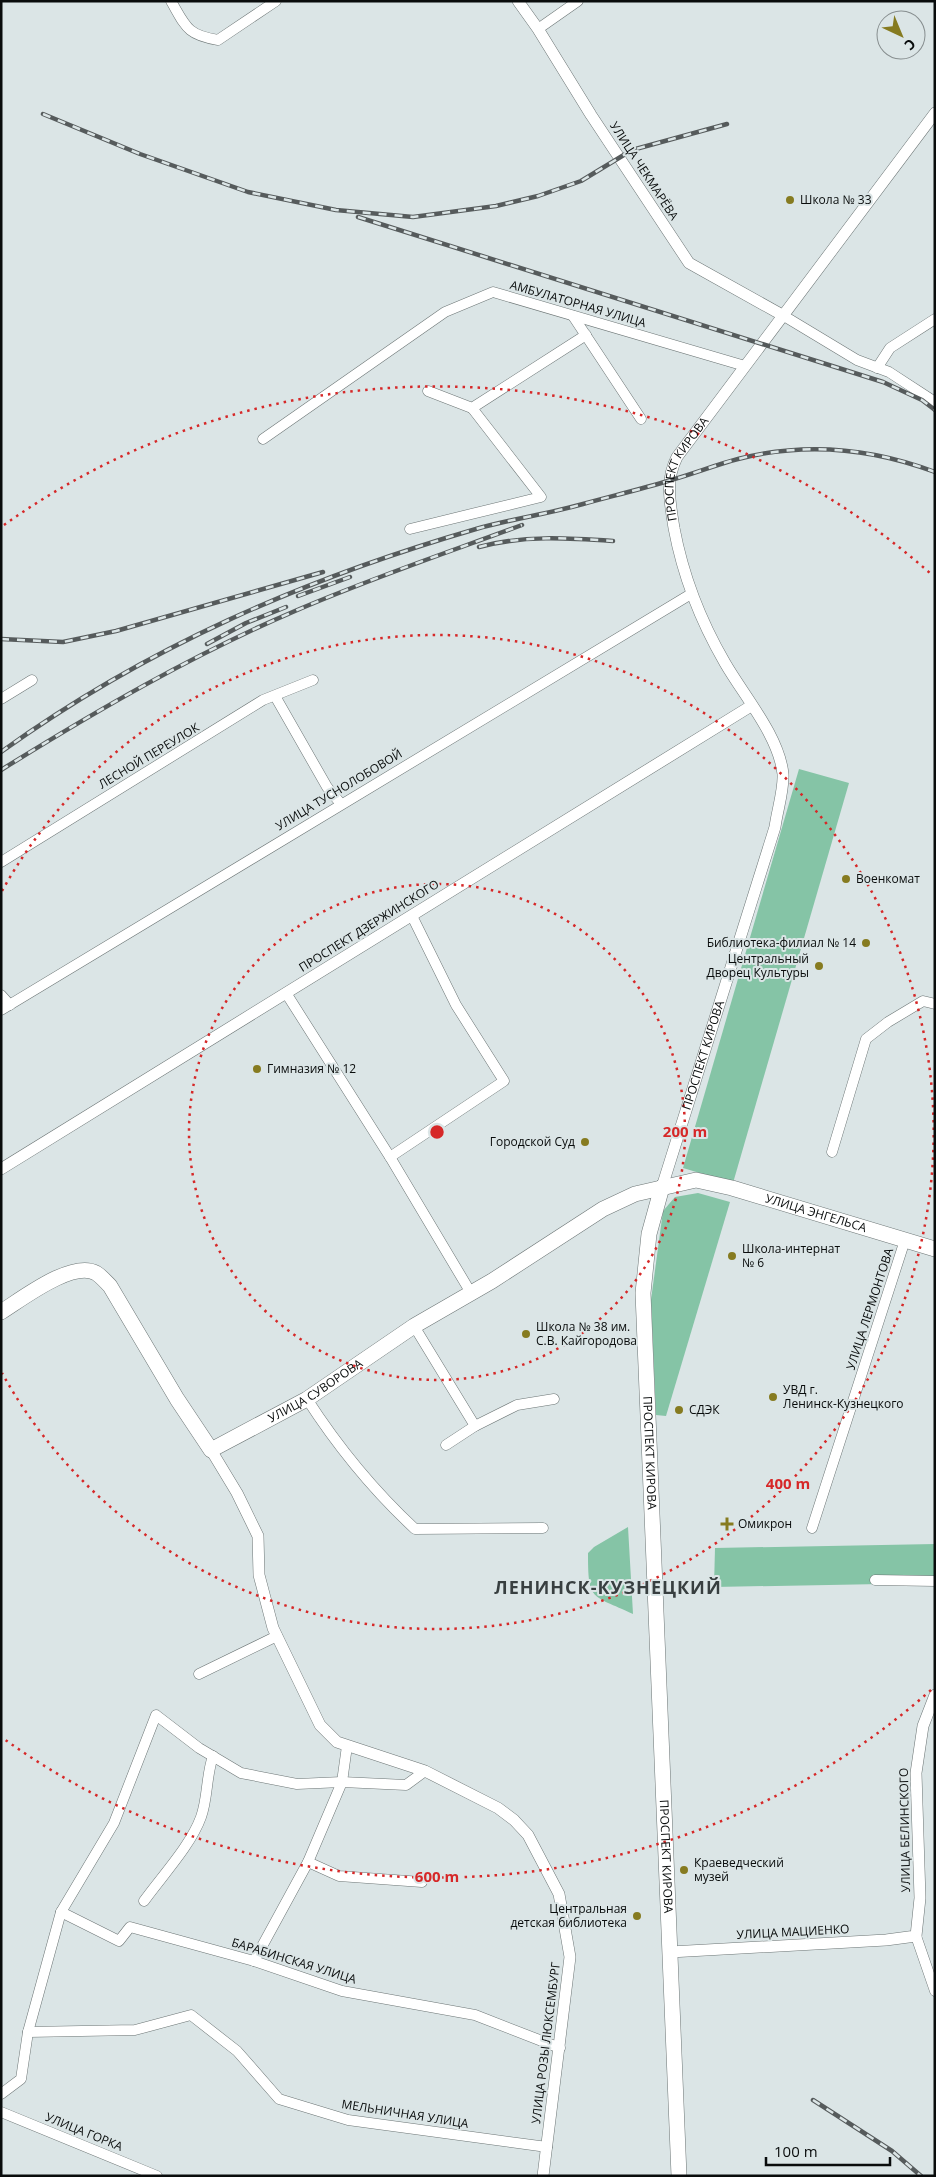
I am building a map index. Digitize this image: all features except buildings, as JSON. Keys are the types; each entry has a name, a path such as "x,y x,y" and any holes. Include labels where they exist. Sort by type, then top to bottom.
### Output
{"main road":[{"name":"УЛИЦА СУВОРОВА","path":"211,1450 307,1399 414,1326 471,1293 602,1209 635,1194 662,1186 696,1180"},
{"name":"УЛИЦА ЭНГЕЛЬСА","path":"696,1180 732,1188 935,1249"},
{"name":"ПРОСПЕКТ КИРОВА","path":"662,1186 650,1234 643,1293 646,1420 679,2176"},
{"path":"1,1312 59,1277 76,1270 95,1272 110,1286 177,1399 211,1450"}],"street":[{"path":"171,1 190,32 204,38 218,40 276,1"},
{"name":"УЛИЦА ЧЕКМАРЁВА","path":"518,1 689,263 784,316"},
{"path":"538,29 578,1"},
{"name":"ПРОСПЕКТ КИРОВА","path":"662,1186 775,827 783,774 774,743 712,639 691,594 680,560 669,495 670,470 677,457 935,112"},
{"name":"АМБУЛАТОРНАЯ УЛИЦА","path":"263,439 445,312 493,292 746,366"},
{"path":"573,316 641,420"},
{"path":"784,316 857,360 889,372 935,402"},
{"path":"877,368 890,348 935,319"},
{"path":"472,408 586,335"},
{"path":"410,529 541,497 472,408 428,391"},
{"name":"УЛИЦА ТУСНОЛОБОВОЙ","path":"6,1008 691,594"},
{"path":"1,699 32,680"},
{"name":"ЛЕСНОЙ ПЕРЕУЛОК","path":"1,862 262,700 313,680"},
{"path":"275,696 327,787 341,804"},
{"name":"ПРОСПЕКТ ДЗЕРЖИНСКОГО","path":"1,1169 751,706"},
{"path":"390,1158 504,1081 456,1005 412,916"},
{"path":"286,993 390,1158 471,1293"},
{"path":"1,995 6,1008"},
{"path":"832,1152 866,1040 888,1022 923,1001 935,1004"},
{"name":"УЛИЦА ЛЕРМОНТОВА","path":"812,1528 905,1240"},
{"path":"414,1326 475,1426"},
{"path":"307,1399 330,1435 360,1474 415,1529 543,1528"},
{"path":"446,1445 475,1426 517,1405 554,1399"},
{"name":"УЛИЦА РОЗЫ ЛЮКСЕМБУРГ","path":"211,1450 237,1493 258,1536 262,1591 277,1636 320,1725 337,1742 425,1771 498,1808 514,1820 528,1835 559,1894 570,1957 543,2176"},
{"path":"876,1580 935,1580"},
{"path":"199,1674 277,1636"},
{"name":"УЛИЦА БЕЛИНСКОГО","path":"916,1936 920,1898 916,1773 923,1726 935,1695"},
{"path":"1,2094 21,2079 28,2032 61,1912 114,1823 156,1715 213,1756 241,1773 297,1784 342,1782 406,1785 425,1771"},
{"path":"254,1961 308,1862 342,1782 347,1746"},
{"path":"144,1901 193,1834 201,1816 208,1770 213,1756"},
{"path":"308,1862 339,1876 422,1882"},
{"name":"БАРАБИНСКАЯ УЛИЦА","path":"61,1912 119,1941 130,1927 254,1961 342,1991 475,2015 560,2048"},
{"path":"916,1936 935,1991"},
{"name":"УЛИЦА МАЦИЕНКО","path":"670,1952 886,1940 916,1936"},
{"name":"МЕЛЬНИЧНАЯ УЛИЦА","path":"28,2032 135,2030 191,2015 237,2051 279,2099 348,2120 547,2147"},
{"name":"УЛИЦА ГОРКА","path":"1,2112 157,2176"}],"green space":[{"path":"799,769 849,783 733,1183 683,1168"},
{"path":"698,1193 730,1202 666,1416 656,1415 651,1300 663,1211 675,1197"},
{"path":"628,1527 633,1614 600,1599 595,1594 591,1589 588,1569 588,1553 594,1547"},
{"path":"935,1544 935,1583 714,1587 715,1548"}],"railway":[{"path":"43,114 140,154 248,192 336,210 413,217 496,206 538,196 581,181 632,150 727,124"},
{"path":"358,217 883,382 922,400 935,410"},
{"path":"1,752 56,714 113,680 170,648 229,620 350,570 476,529 570,508 679,478 738,459 788,450 837,450 862,453 886,457 935,472"},
{"path":"1,770 145,685 257,628 351,588 522,525"},
{"path":"479,547 529,539 562,538 613,541"},
{"path":"1,639 63,642 116,631 323,572"},
{"path":"298,596 350,577"},
{"path":"207,644 246,623 286,607"},
{"path":"813,2100 892,2151 921,2176"}],"place":[{"name":"Школа № 33","path":"790,200"},
{"name":"Военкомат","path":"846,879"},
{"name":"Библиотека-филиал № 14","path":"866,943"},
{"name":"Центральный Дворец Культуры","path":"819,966"},
{"name":"Гимназия № 12","path":"257,1069"},
{"name":"Городской Суд","path":"585,1142"},
{"name":"Школа-интернат № 6","path":"732,1256"},
{"name":"Школа № 38 им. С.В. Кайгородова","path":"526,1334"},
{"name":"УВД г. Ленинск-Кузнецкого","path":"773,1397"},
{"name":"СДЭК","path":"679,1410"},
{"name":"Омикрон","path":"727,1524"},
{"name":"Краеведческий музей","path":"684,1870"},
{"name":"Центральная детская библиотека","path":"637,1916"}],"district":[{"name":"ЛЕНИНСК-КУЗНЕЦКИЙ","path":"608,1588"}]}
